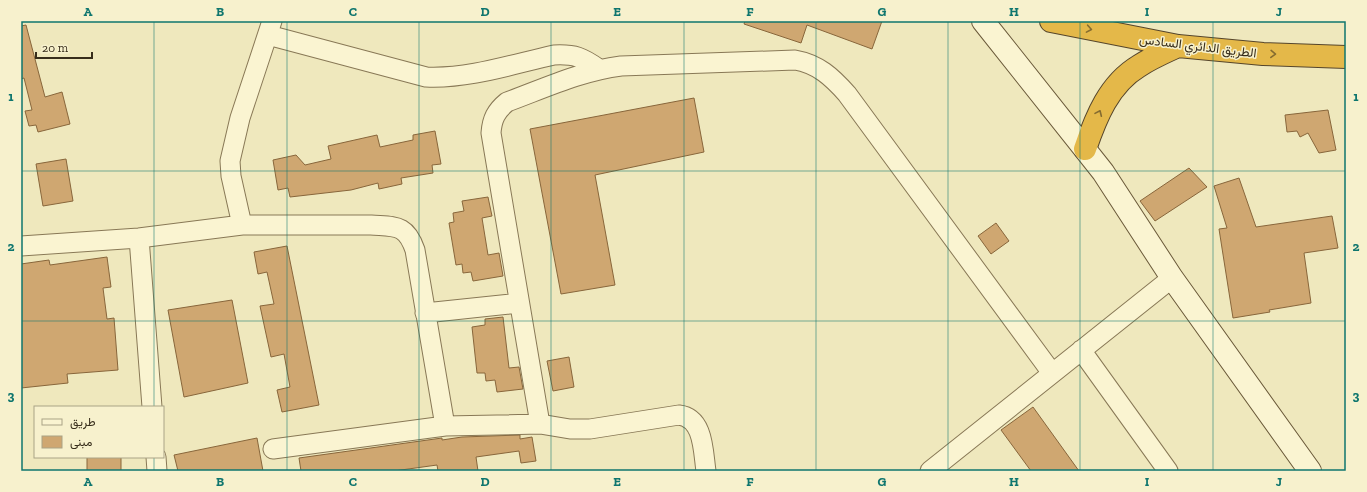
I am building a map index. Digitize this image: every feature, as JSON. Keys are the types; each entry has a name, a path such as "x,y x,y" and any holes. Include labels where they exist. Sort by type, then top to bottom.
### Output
{"highway":[{"name":"الطريق الدائري السادس","path":"1051,21 1178,46 1263,54 1346,57"},
{"path":"1085,149 1103,104 1119,82 1139,66 1178,46"}],"street":[{"path":"983,21 1065,127 1085,149 1128,209 1172,278 1310,471"},
{"path":"242,225 231,176 230,161 240,118 270,28 426,77 444,78 463,75 554,55 569,54 580,56 599,69"},
{"path":"540,424 490,133 491,122 497,110 507,102 581,73 621,66 795,60 809,62 822,70 847,94 1052,373"},
{"path":"21,246 140,238 242,225 372,225 391,226 404,230 410,237 414,250 445,426"},
{"path":"140,238 152,406"},
{"path":"930,471 1172,278"},
{"path":"425,313 519,303"},
{"path":"1081,350 1168,471"},
{"path":"273,448 445,426 540,424 570,429 590,429 679,415 687,416 697,426 706,471"},
{"path":"156,458 156,471"}],"building":[{"path":"745,21 882,21 872,49 807,25 801,43 744,24"},
{"path":"26,25 45,97 62,92 70,124 38,132 36,125 29,126 25,111 32,110 24,78 21,79 21,26"},
{"path":"694,98 704,152 595,175 615,285 561,294 530,129"},
{"path":"1328,110 1336,150 1319,153 1308,133 1300,137 1297,131 1287,132 1285,115"},
{"path":"435,131 441,164 432,165 433,173 401,178 402,184 379,189 378,183 351,190 290,197 288,188 278,190 273,160 296,155 305,165 331,159 328,146 377,135 380,147 413,140 413,135"},
{"path":"66,159 73,201 43,206 36,164"},
{"path":"1189,168 1207,187 1155,221 1140,201"},
{"path":"1239,178 1256,227 1332,216 1338,248 1304,253 1311,303 1233,318 1219,229 1227,228 1214,186"},
{"path":"488,197 492,216 482,218 488,255 499,253 503,276 473,281 471,272 463,273 462,264 456,265 449,223 454,222 453,213 464,211 462,201"},
{"path":"996,223 1009,241 991,254 978,236"},
{"path":"287,246 319,405 282,412 277,390 290,387 284,354 271,357 260,306 274,304 267,272 258,274 254,252"},
{"path":"107,257 111,287 103,288 107,319 114,318 118,370 67,374 68,383 21,388 21,264 49,260 50,265"},
{"path":"232,300 248,383 184,397 168,310"},
{"path":"503,317 509,368 519,367 523,389 497,392 495,380 486,381 485,373 477,373 472,327 485,325 485,319"},
{"path":"569,357 574,387 553,391 547,361"},
{"path":"1033,407 1079,471 1031,471 1001,430"},
{"path":"520,435 520,439 532,437 536,461 521,463 519,451 476,457 478,471 438,471 437,465 394,471 301,471 299,458 442,438 442,440 462,437"},
{"path":"257,438 263,471 178,471 174,455"},
{"path":"87,458 121,458 121,471 87,471"}]}
